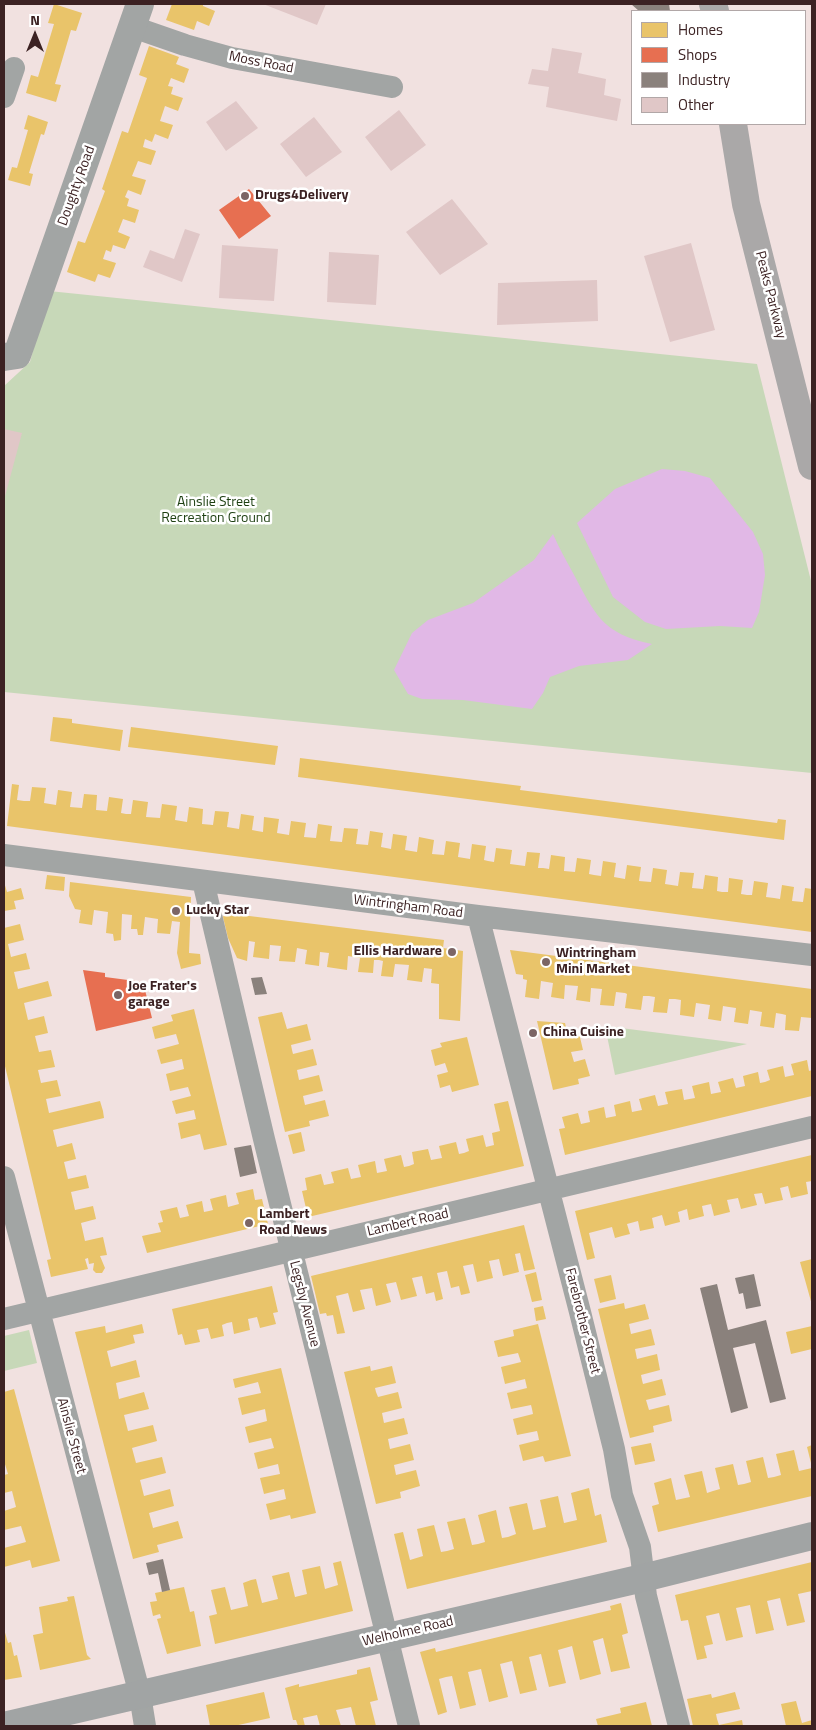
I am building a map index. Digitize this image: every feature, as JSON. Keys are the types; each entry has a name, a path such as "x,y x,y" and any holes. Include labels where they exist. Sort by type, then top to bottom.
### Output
{"highway":[{"name":"Peaks Parkway","path":"733,125 746,204 812,466"}],"main road":[{"name":"Welholme Road","path":"4,1726 643,1578 812,1536"}],"street":[{"name":"Moss Road","path":"137,15 185,46 232,58 392,87"},
{"name":"Doughty Road","path":"4,358 17,354 137,15"},
{"path":"4,97 14,68"},
{"name":"Wintringham Road","path":"4,854 203,882 812,955"},
{"name":"Legsby Avenue","path":"203,882 291,1251 407,1717"},
{"name":"Farebrother Street","path":"478,916 614,1449 622,1495 640,1547 643,1578 679,1726"},
{"name":"Lambert Road","path":"4,1319 812,1128"},
{"name":"Ainslie Street","path":"4,1177 37,1311 140,1695 145,1726"}],"green space":[{"name":"Ainslie Street Recreation Ground","path":"49,291 757,364 812,585 812,773 4,692 4,386 30,362"},
{"path":"605,1026 747,1044 615,1075"},
{"path":"29,1330 37,1363 4,1371 4,1336"}],"shaded area":[{"path":"662,469 685,471 710,478 753,532 763,554 765,575 759,612 752,628 720,626 666,629 645,622 613,597 577,523 615,489"},
{"path":"553,534 594,611 602,620 622,634 635,640 652,644 628,660 579,666 550,677 543,693 532,709 463,700 422,699 408,694 394,670 412,633 428,620 473,603 534,560"}],"building: Homes":[{"path":"54,4 82,13 76,31 71,30 55,84 61,85 56,102 26,93 31,75 38,77 54,24 48,23"},
{"path":"172,4 203,4 203,6 215,11 209,26 197,21 194,30 166,20"},
{"path":"149,46 179,57 176,64 189,69 184,83 171,78 168,86 173,87 171,94 183,98 178,111 165,106 160,121 173,125 168,139 155,134 152,142 145,139 143,147 156,151 151,165 138,161 132,176 146,180 141,195 128,190 125,197 129,199 127,206 139,210 135,223 123,219 118,232 130,237 125,249 113,245 111,252 106,250 103,259 116,263 110,278 98,274 95,282 67,272 78,241 85,243 105,191 102,189 122,131 128,133 147,78 139,75"},
{"path":"28,115 48,122 44,135 41,134 29,173 33,174 30,186 8,180 12,167 17,168 28,130 24,129"},
{"path":"53,717 72,719 72,723 123,730 120,751 50,741"},
{"path":"131,727 278,746 275,765 128,747"},
{"path":"300,758 521,786 520,790 777,823 778,819 786,820 784,840 298,777"},
{"path":"12,784 19,785 17,800 24,801 30,801 32,787 46,788 44,803 56,805 58,790 72,792 70,807 82,808 84,794 97,795 96,810 107,811 109,797 123,799 121,813 126,814 131,814 133,800 148,802 146,817 160,818 162,804 177,806 175,820 187,822 189,807 203,809 202,824 213,825 215,811 229,812 227,827 239,829 241,814 254,816 252,830 263,832 264,817 279,819 277,833 289,835 291,821 306,823 304,837 316,838 318,824 332,826 330,841 342,842 344,828 358,829 356,844 368,845 370,831 383,833 381,847 391,849 393,834 407,836 405,850 417,852 419,837 434,840 432,854 444,855 446,841 460,843 458,857 470,859 472,844 486,846 484,860 494,862 496,848 512,850 510,864 525,866 527,852 540,853 538,868 549,869 551,855 565,857 564,871 575,872 577,858 591,860 589,874 601,876 603,861 616,863 614,877 625,879 627,865 641,867 639,881 651,882 653,868 667,870 665,884 678,886 680,872 694,873 692,888 703,889 705,875 718,877 717,891 722,892 728,892 729,878 743,880 741,894 747,895 752,895 754,881 768,883 766,897 780,899 782,885 794,887 792,901 803,902 805,888 812,889 812,932 7,826"},
{"path":"47,875 65,877 64,891 45,889"},
{"path":"4,882 7,892 21,888 24,899 14,901 16,909 4,911"},
{"path":"70,882 191,897 189,953 200,954 201,964 181,969 177,953 180,922 172,921 170,934 157,933 158,919 145,917 143,935 138,935 137,929 131,929 132,915 122,914 121,940 114,941 113,934 106,933 108,912 94,910 92,925 79,923 81,910 75,909 69,896"},
{"path":"225,913 444,940 443,948 463,951 460,1021 439,1019 439,984 431,983 432,969 424,968 422,982 407,980 409,965 395,964 393,977 381,976 383,961 374,960 373,973 358,972 360,958 348,956 347,970 327,967 329,953 320,952 319,966 305,964 307,950 297,948 295,962 279,961 281,946 270,945 269,959 253,957 255,942 249,941 247,961 237,958 228,938 223,917"},
{"path":"20,924 24,940 8,944 11,957 26,953 30,969 14,972 18,989 48,981 52,996 24,1003 28,1020 44,1016 48,1033 35,1036 39,1052 51,1050 55,1067 38,1070 41,1083 57,1080 61,1096 46,1099 49,1113 100,1101 103,1111 104,1118 53,1130 57,1147 72,1143 76,1159 64,1162 68,1179 86,1175 89,1188 71,1192 75,1210 93,1206 96,1219 81,1223 85,1241 103,1237 107,1255 100,1256 105,1268 102,1273 96,1273 93,1270 94,1263 89,1264 88,1258 85,1259 88,1269 51,1277 47,1260 51,1259 4,1062 4,928"},
{"path":"510,950 812,989 812,1018 801,1017 799,1031 785,1030 786,1015 782,1014 776,1013 774,1028 760,1026 762,1012 750,1010 748,1024 734,1022 736,1008 723,1006 721,1021 708,1019 710,1005 696,1003 694,1017 680,1015 681,1000 675,999 669,999 667,1013 653,1012 655,997 643,996 641,1010 625,1008 627,994 616,992 614,1006 600,1005 602,989 591,988 590,1002 576,1000 578,986 565,985 564,999 551,997 553,983 541,981 539,999 525,997 527,980 523,979 523,975 516,974"},
{"path":"194,1009 227,1145 204,1150 200,1134 181,1139 178,1123 196,1119 194,1110 176,1114 172,1101 191,1096 188,1087 170,1091 166,1074 184,1069 182,1059 161,1064 157,1050 179,1044 176,1034 155,1039 152,1027 173,1021 171,1015"},
{"path":"282,1012 287,1029 307,1024 311,1040 291,1045 292,1050 293,1054 313,1049 317,1065 297,1070 299,1080 319,1075 323,1091 303,1096 305,1105 325,1100 329,1116 309,1121 310,1126 285,1132 258,1017"},
{"path":"537,1021 565,1023 568,1036 579,1033 583,1050 571,1052 574,1062 585,1059 590,1076 578,1079 579,1084 553,1090"},
{"path":"467,1037 479,1085 452,1092 450,1085 440,1088 437,1075 448,1072 445,1063 435,1066 431,1050 442,1047 440,1043"},
{"path":"807,1060 809,1071 812,1070 812,1096 565,1155 559,1129 565,1128 562,1117 578,1113 581,1124 590,1122 588,1111 604,1107 606,1118 616,1116 614,1105 630,1101 632,1112 642,1110 639,1099 655,1095 658,1106 668,1104 665,1092 682,1089 684,1100 695,1098 692,1086 709,1082 711,1094 721,1092 718,1082 733,1078 736,1088 745,1086 743,1076 758,1072 760,1083 765,1082 770,1080 767,1070 783,1066 785,1077 794,1075 791,1064"},
{"path":"508,1101 524,1166 308,1217 302,1191 307,1190 305,1178 321,1174 324,1185 334,1183 331,1172 348,1168 351,1179 361,1177 358,1165 375,1161 377,1173 387,1171 384,1159 401,1155 404,1167 409,1166 414,1164 412,1152 428,1149 431,1160 442,1158 439,1146 456,1142 459,1154 464,1153 469,1151 466,1139 483,1135 486,1147 494,1145 492,1133 500,1131 494,1104"},
{"path":"301,1132 305,1151 293,1154 288,1135"},
{"path":"812,1155 812,1181 806,1182 808,1194 791,1198 788,1186 780,1188 783,1200 765,1204 762,1193 754,1194 757,1205 741,1209 738,1198 727,1200 730,1212 714,1216 711,1204 702,1206 704,1216 689,1220 687,1209 678,1212 680,1222 665,1226 662,1215 652,1218 654,1228 640,1231 638,1221 627,1224 630,1234 615,1238 612,1227 589,1233 595,1258 587,1260 575,1211"},
{"path":"253,1189 255,1200 262,1199 268,1224 147,1253 142,1236 161,1232 158,1223 163,1222 160,1211 177,1207 180,1218 189,1216 186,1205 202,1201 204,1212 213,1210 210,1199 226,1195 228,1207 239,1204 236,1193"},
{"path":"524,1225 535,1269 524,1271 520,1253 515,1254 519,1272 503,1276 499,1259 489,1261 493,1278 477,1282 473,1264 463,1266 470,1293 461,1295 459,1286 451,1288 447,1271 437,1273 443,1299 436,1301 434,1292 426,1294 422,1276 412,1278 417,1296 401,1300 396,1282 386,1284 391,1302 376,1306 372,1288 360,1290 365,1309 353,1312 348,1293 336,1296 345,1333 337,1334 333,1315 320,1314 311,1276"},
{"path":"812,1259 812,1305 800,1262"},
{"path":"536,1272 542,1300 532,1302 525,1275"},
{"path":"611,1275 616,1299 600,1303 594,1279"},
{"path":"272,1286 278,1312 273,1313 276,1324 260,1328 257,1317 248,1319 250,1330 234,1334 232,1322 227,1323 222,1325 224,1336 211,1339 208,1328 197,1330 200,1342 185,1345 182,1334 178,1335 172,1309"},
{"path":"624,1303 625,1309 645,1304 649,1319 629,1324 631,1334 651,1329 655,1345 635,1349 637,1359 657,1354 660,1370 641,1375 642,1380 643,1384 662,1379 666,1395 646,1400 649,1410 669,1405 672,1421 653,1426 654,1432 630,1438 598,1309"},
{"path":"543,1306 546,1319 536,1321 534,1308"},
{"path":"142,1324 144,1333 133,1335 135,1343 107,1351 111,1367 136,1360 140,1377 116,1383 119,1399 144,1392 149,1409 124,1415 128,1431 153,1425 157,1441 132,1448 136,1463 162,1457 166,1473 140,1480 144,1496 170,1489 174,1506 149,1513 153,1528 178,1521 183,1538 157,1545 159,1552 133,1559 75,1332 105,1326 106,1333"},
{"path":"538,1324 571,1456 545,1462 543,1456 523,1461 519,1445 539,1440 538,1435 537,1431 517,1435 513,1419 533,1414 532,1409 531,1405 511,1409 507,1393 527,1388 525,1379 505,1384 501,1367 521,1362 518,1353 498,1357 494,1341 514,1336 513,1330"},
{"path":"812,1326 812,1349 791,1354 786,1332"},
{"path":"370,1366 371,1371 392,1366 396,1383 375,1388 378,1397 398,1392 402,1408 382,1413 384,1423 404,1418 408,1434 388,1439 390,1449 410,1444 414,1460 394,1465 396,1475 416,1470 420,1486 400,1492 401,1498 376,1504 344,1372"},
{"path":"281,1368 316,1513 291,1519 290,1515 270,1520 266,1504 286,1499 284,1489 264,1494 260,1478 280,1474 278,1464 258,1469 254,1453 274,1448 271,1438 249,1443 245,1427 267,1421 265,1409 242,1415 238,1398 261,1393 258,1382 235,1388 233,1379"},
{"path":"14,1389 60,1561 32,1568 30,1560 4,1567 4,1548 26,1542 21,1526 4,1530 4,1511 16,1507 12,1491 4,1493 4,1475 8,1474 4,1461 4,1392"},
{"path":"651,1443 655,1461 635,1465 631,1447"},
{"path":"812,1445 812,1467 807,1447"},
{"path":"794,1450 799,1471 812,1468 812,1496 658,1532 652,1506 659,1504 654,1483 671,1478 676,1500 690,1497 684,1475 702,1471 707,1493 720,1489 715,1468 733,1464 738,1485 744,1484 751,1482 746,1461 763,1457 768,1478 774,1477 781,1475 776,1454"},
{"path":"589,1488 595,1516 601,1514 607,1542 407,1589 394,1534 403,1532 410,1560 423,1556 417,1529 434,1525 441,1552 447,1551 454,1549 447,1522 465,1518 472,1545 478,1544 485,1542 478,1515 496,1510 502,1538 508,1537 516,1534 509,1507 527,1503 533,1530 546,1527 540,1500 558,1496 564,1523 577,1520 571,1493"},
{"path":"341,1561 353,1611 215,1644 209,1616 217,1614 211,1590 225,1587 231,1610 248,1606 243,1583 256,1579 262,1603 278,1599 272,1576 289,1572 295,1597 307,1594 302,1570 320,1566 325,1589 338,1585 333,1563"},
{"path":"812,1562 812,1591 798,1594 805,1622 787,1626 780,1598 767,1601 774,1630 756,1634 750,1605 736,1608 743,1637 726,1641 719,1613 706,1616 713,1644 704,1646 707,1658 697,1660 688,1620 681,1621 675,1595"},
{"path":"184,1587 190,1612 194,1611 201,1646 167,1654 157,1619 161,1618 160,1614 153,1616 150,1602 157,1601 155,1593"},
{"path":"74,1596 87,1655 91,1659 40,1670 33,1635 43,1633 39,1607 68,1601 67,1597"},
{"path":"621,1603 628,1633 622,1635 630,1668 611,1672 603,1638 593,1641 601,1674 580,1680 572,1646 558,1650 566,1683 549,1687 541,1654 529,1657 537,1690 520,1694 512,1661 500,1664 508,1697 489,1702 481,1669 468,1672 476,1705 460,1709 452,1676 439,1679 447,1712 438,1715 420,1652 435,1648 436,1652 611,1610 610,1606"},
{"path":"4,1629 8,1643 11,1642 14,1656 17,1655 22,1677 4,1680"},
{"path":"370,1667 378,1700 370,1702 376,1726 356,1726 351,1707 336,1710 341,1726 320,1726 317,1715 303,1718 305,1726 298,1726 296,1720 293,1720 285,1688 299,1684 299,1687 357,1674 357,1670"},
{"path":"264,1692 270,1718 234,1726 210,1726 206,1705"},
{"path":"735,1692 740,1709 716,1714 717,1719 719,1725 742,1720 743,1726 693,1726 687,1699 711,1694 712,1698"},
{"path":"796,1701 802,1723 812,1720 812,1726 786,1726 781,1704"},
{"path":"646,1702 652,1726 598,1726 596,1719 621,1713 620,1708"}],"building: Shops":[{"path":"249,189 271,216 239,239 219,210"},
{"name":"Joe Frater's garage","path":"83,970 105,973 105,977 143,982 152,1018 96,1031"}],"building: Industry":[{"path":"631,4 669,4 670,10 638,10"},
{"path":"262,977 267,994 255,995 251,978"},
{"path":"251,1145 257,1173 240,1177 234,1148"},
{"path":"754,1274 761,1306 746,1309 743,1293 739,1294 735,1278"},
{"path":"717,1284 728,1330 766,1320 786,1399 770,1403 755,1343 733,1348 748,1408 731,1413 700,1288"},
{"path":"163,1559 170,1590 162,1592 158,1573 149,1575 146,1563"}],"building: Other":[{"path":"263,4 326,4 317,25"},
{"path":"552,48 582,53 578,73 606,79 604,95 621,99 617,121 546,107 549,87 528,84 532,69 548,71"},
{"path":"236,101 258,128 226,151 206,122"},
{"path":"399,110 426,145 391,171 365,137"},
{"path":"314,117 342,152 306,177 280,144"},
{"path":"452,199 488,244 440,275 406,232"},
{"path":"185,229 200,234 182,282 143,267 150,250 174,259"},
{"path":"691,243 715,330 670,342 644,256"},
{"path":"222,245 278,249 274,301 219,298"},
{"path":"329,252 379,255 376,305 327,302"},
{"path":"597,280 598,321 497,325 498,283"},
{"path":"4,429 22,433 4,500"}],"place":[{"name":"Drugs4Delivery","path":"245,196"},
{"name":"Lucky Star","path":"176,911"},
{"name":"Ellis Hardware","path":"452,952"},
{"name":"Wintringham Mini Market","path":"546,962"},
{"name":"Joe Frater's garage","path":"118,995"},
{"name":"China Cuisine","path":"533,1033"},
{"name":"Lambert Road News","path":"249,1223"}]}
